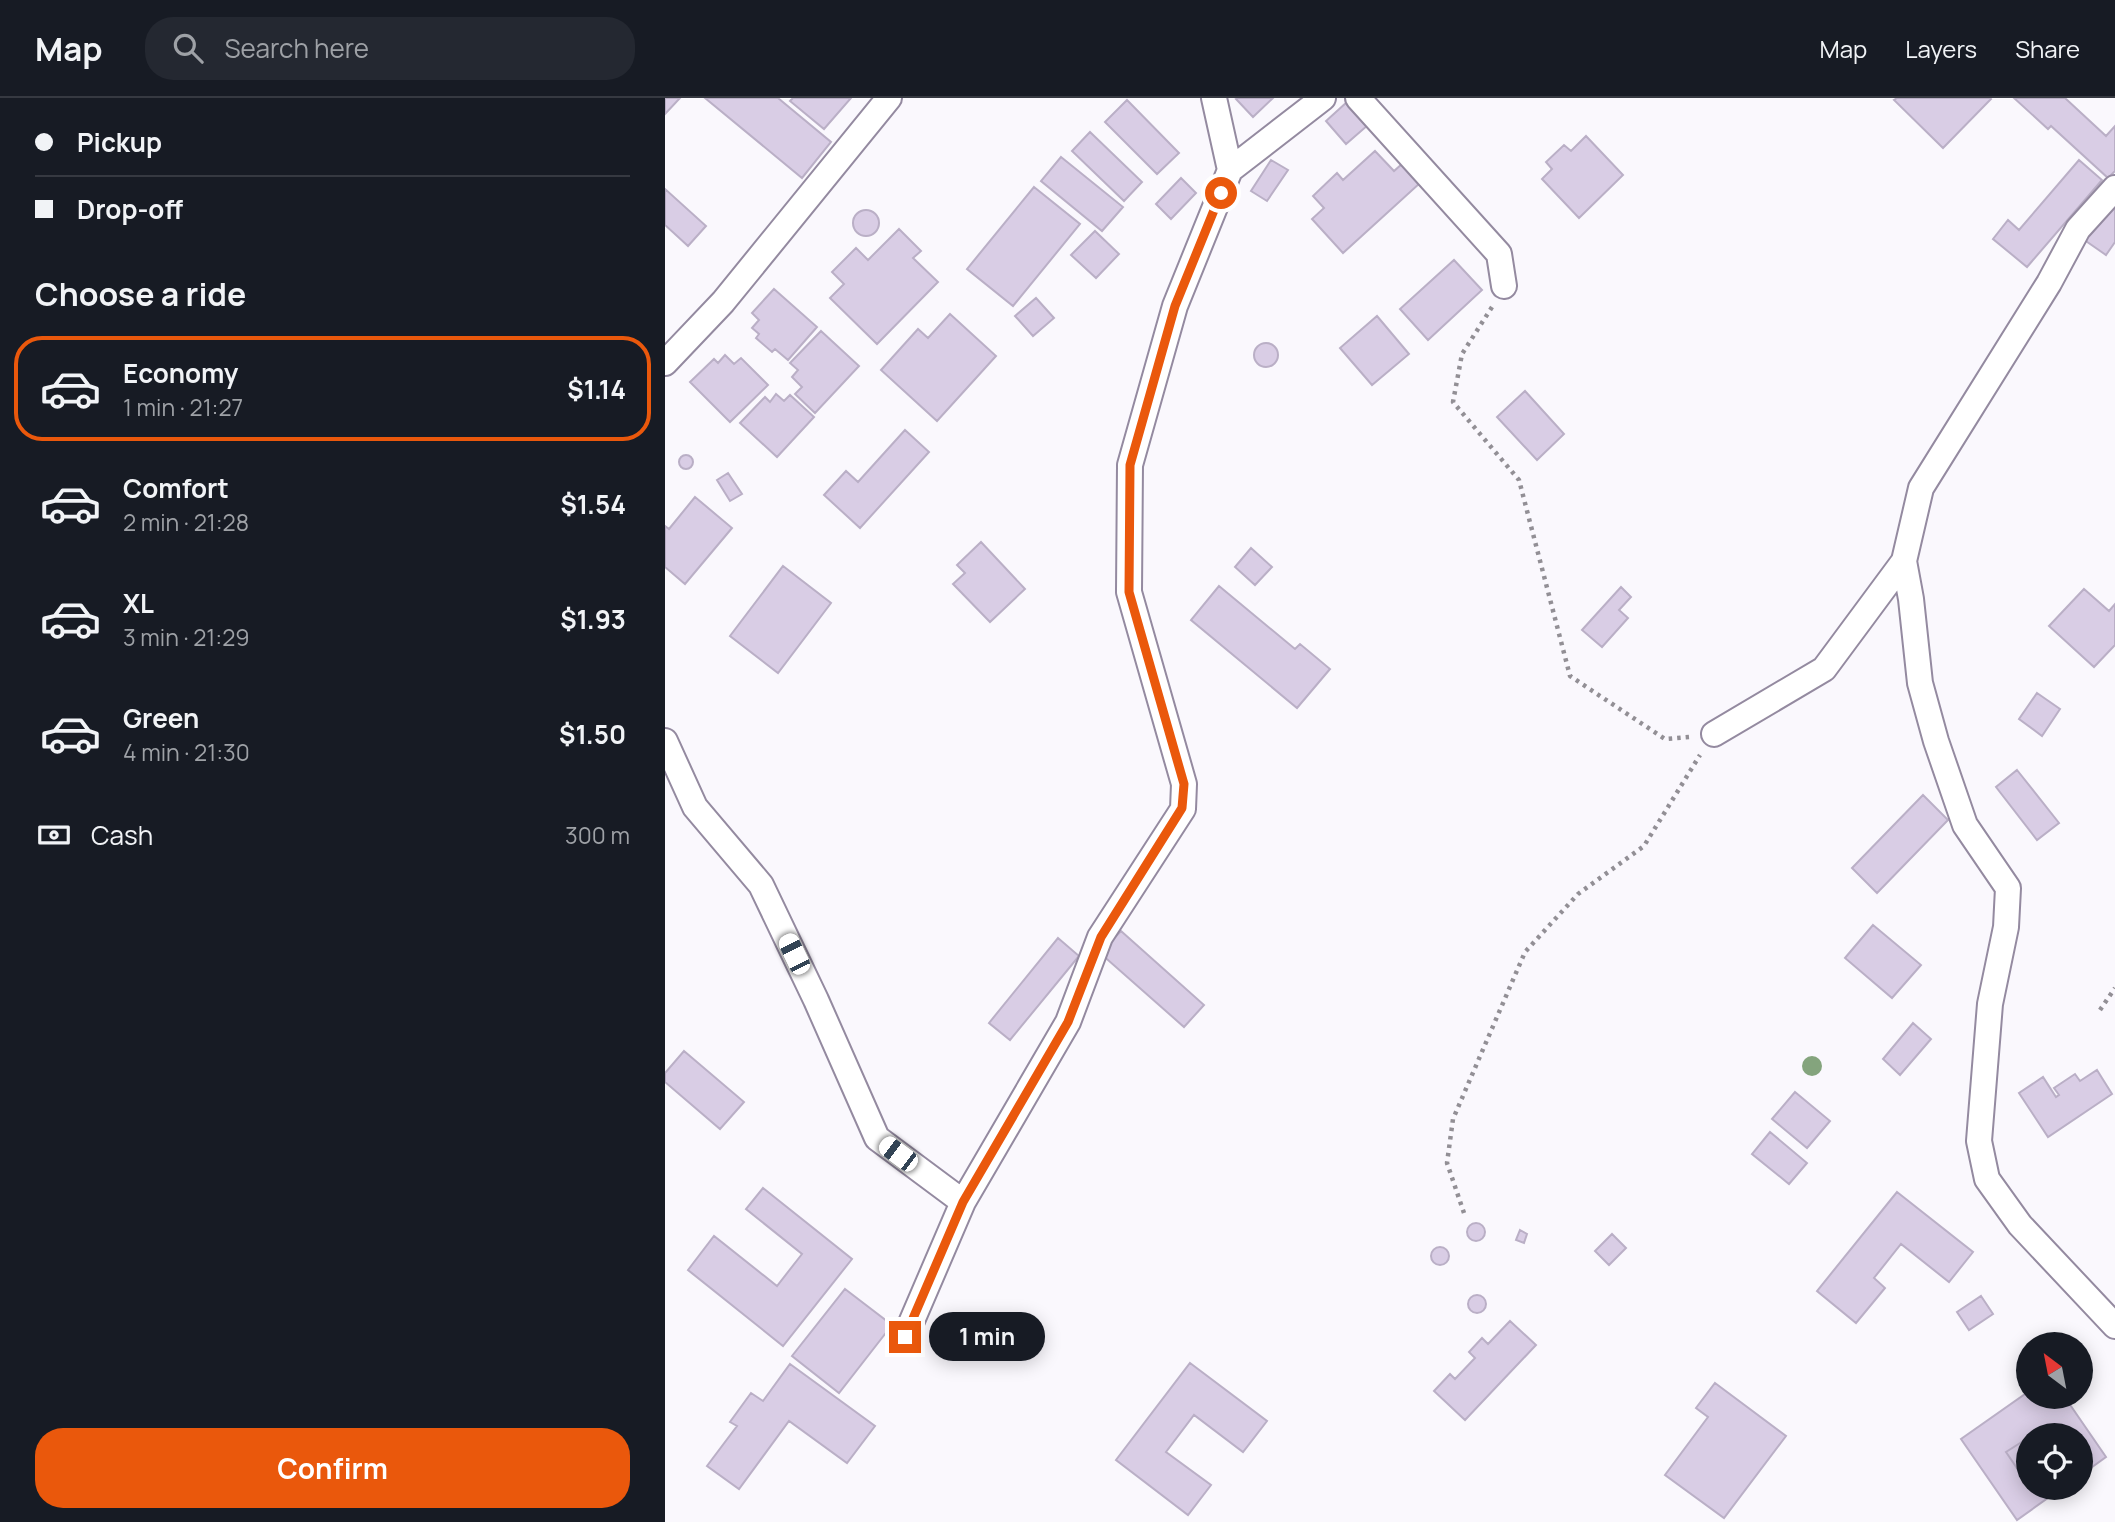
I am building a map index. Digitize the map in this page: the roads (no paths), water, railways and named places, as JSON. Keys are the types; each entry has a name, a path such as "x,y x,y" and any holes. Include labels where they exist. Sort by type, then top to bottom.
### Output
{"street":[{"path":"665,363 723,302 889,98"},
{"path":"1214,98 1230,170"},
{"path":"905,1337 963,1202 1068,1022 1101,937 1182,808 1184,784 1129,592 1130,465 1175,306 1230,170 1323,98"},
{"path":"1358,98 1499,254 1504,286"},
{"path":"1714,734 1824,669 1904,561 1921,488 2049,284 2078,229 2115,188"},
{"path":"1904,561 1920,683 1936,741 1965,825 2008,888 2006,927 1990,1004 1979,1141 1987,1179 2020,1226 2115,1326"},
{"path":"665,741 695,807 761,884 877,1138 963,1202"}]}
